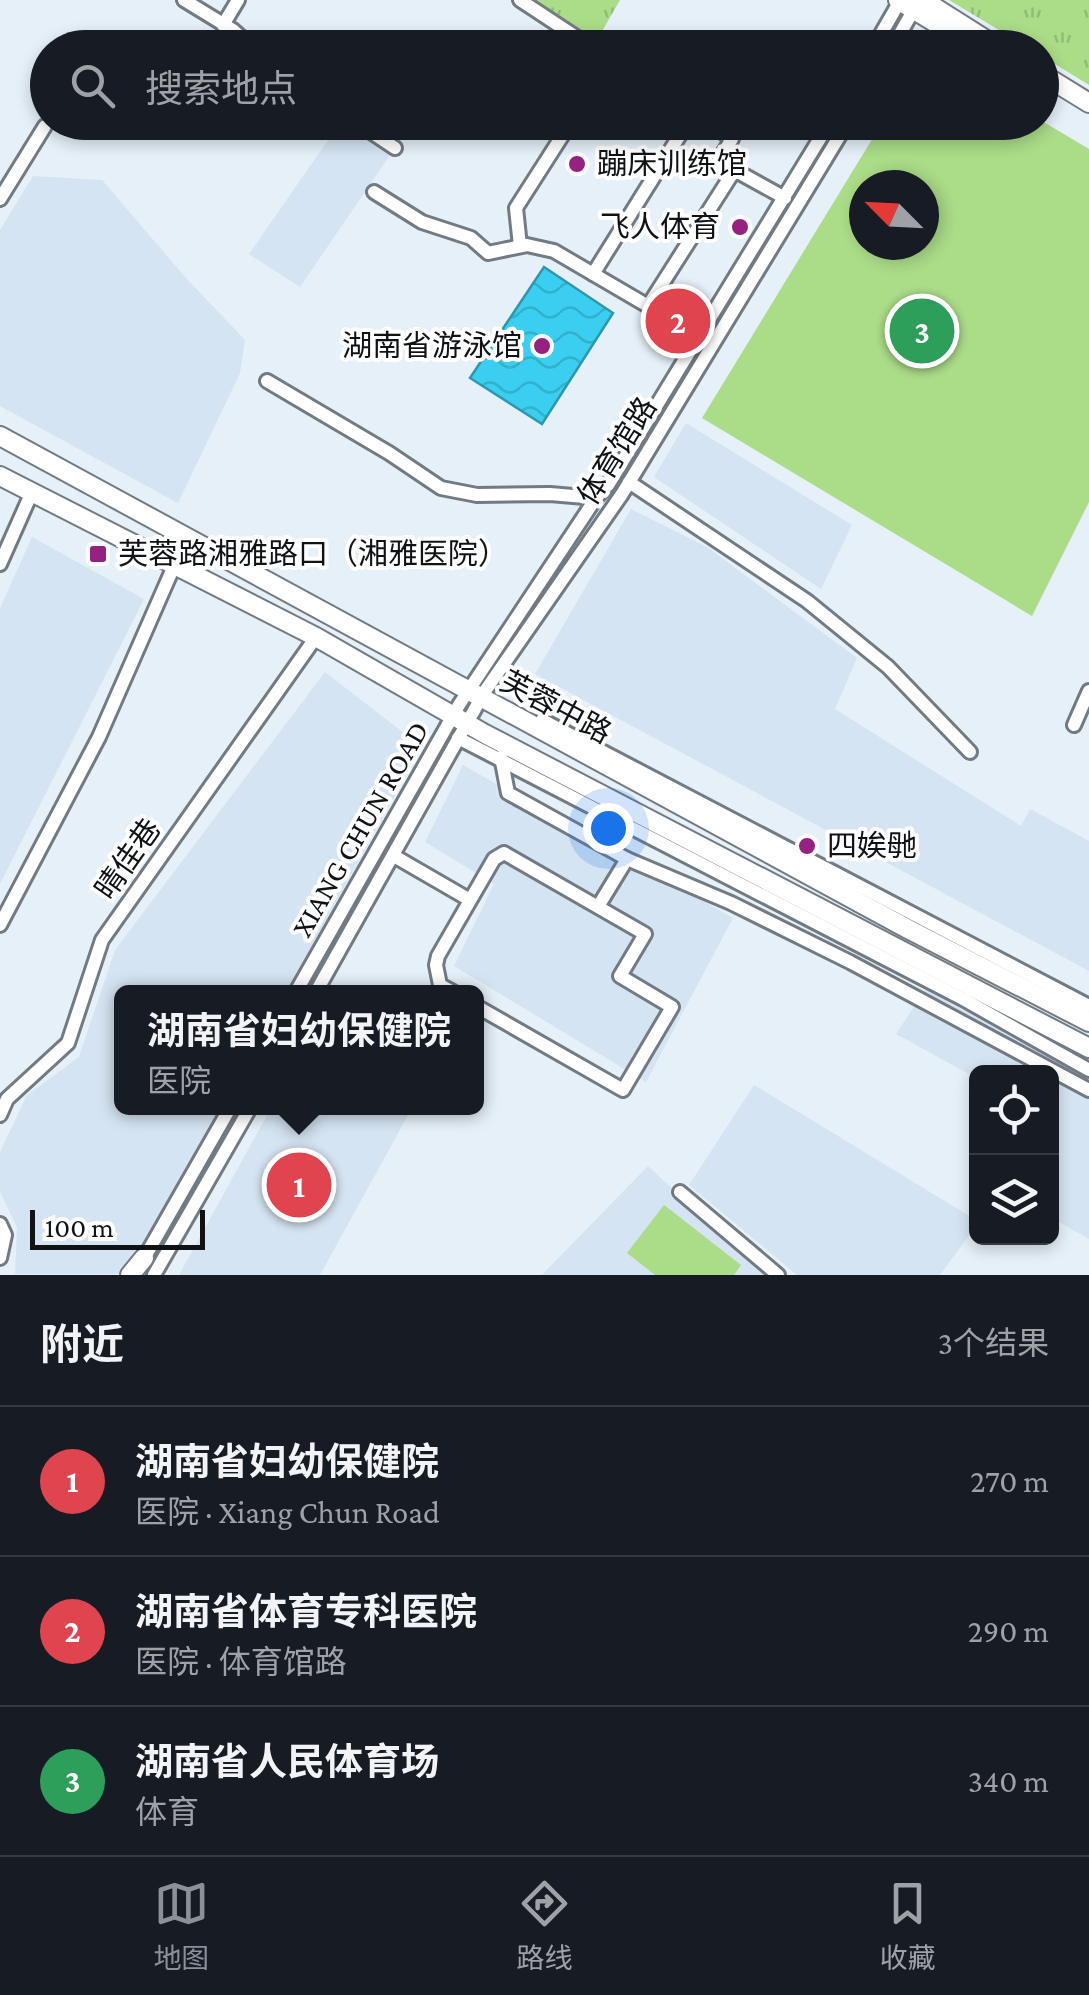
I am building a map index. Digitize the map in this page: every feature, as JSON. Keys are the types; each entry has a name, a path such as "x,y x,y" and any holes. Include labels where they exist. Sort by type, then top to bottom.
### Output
{"main road":[{"path":"909,3 950,30"},
{"path":"909,3 963,30"},
{"path":"1059,84 1089,103"},
{"path":"1059,97 1089,116"},
{"name":"芙蓉中路","path":"0,436 1089,1022"},
{"name":"芙蓉中路","path":"0,476 316,637 459,726 484,734 1085,1048"},
{"path":"484,734 501,757"},
{"path":"132,1275 144,1258"}],"street":[{"path":"184,0 229,30"},
{"path":"222,25 238,0"},
{"path":"520,0 565,30"},
{"path":"887,30 909,3"},
{"path":"899,30 909,3"},
{"path":"0,199 36,140"},
{"path":"383,140 395,148"},
{"path":"520,246 516,208 559,140"},
{"path":"593,274 677,140"},
{"path":"731,140 718,161 785,198"},
{"name":"体育馆路","path":"478,693 819,140"},
{"name":"体育馆路","path":"478,693 629,482 837,140"},
{"path":"374,192 422,222 471,238 488,253 520,246 554,251 648,306 734,172"},
{"path":"267,381 441,488 476,495 596,498"},
{"path":"629,482 808,601 888,667 970,752"},
{"path":"0,564 32,492"},
{"path":"0,925 99,736 174,566"},
{"name":"晴佳巷","path":"0,1115 7,1100 68,1043 102,940 316,637"},
{"path":"1074,725 1089,691"},
{"name":"XIANG CHUN ROAD","path":"300,985 478,693"},
{"name":"芙蓉中路","path":"478,693 1089,1006"},
{"path":"459,726 501,757 1089,1070"},
{"name":"XIANG CHUN ROAD","path":"320,985 394,856 459,726"},
{"path":"501,757 508,793 627,860 731,904 833,954 1089,1090"},
{"path":"440,985 436,965 494,859 504,853 645,934 620,976 672,1007 623,1090 484,1011"},
{"path":"394,856 470,900"},
{"path":"599,906 627,860"},
{"path":"144,1258 226,1115"},
{"path":"154,1275 246,1115"},
{"path":"680,1192 778,1275"},
{"path":"0,1224 5,1235 0,1258"}],"shaded area":[{"path":"328,140 383,140 395,148 300,287 249,254"},
{"path":"33,176 102,180 245,340 240,373 178,503 0,406 0,230"},
{"path":"686,423 852,525 821,589 654,477"},
{"path":"631,509 707,547 857,658 835,709 1021,826 1030,809 1089,841 1089,971 535,674"},
{"path":"32,537 144,599 0,884 0,608"},
{"path":"325,672 422,747 290,985 114,985 114,1115 218,1115 137,1259 121,1274 15,1274 17,1227 0,1192 0,1152 27,1095 79,1057 115,950"},
{"path":"463,765 733,918 646,1082 454,966 494,884 425,842"},
{"path":"925,990 1089,1076 1089,1239 1059,1222 1059,1065 969,1065 969,1074 896,1034"},
{"path":"754,1085 969,1216 969,1236 940,1275 797,1275 689,1185"},
{"path":"267,1115 408,1115 320,1275 179,1275"},
{"path":"648,1166 764,1275 542,1275"}],"green space":[{"path":"536,0 620,0 603,30 582,30"},
{"path":"949,0 1089,0 1089,85 1059,66 1059,30 999,30"},
{"path":"1059,131 1089,149 1089,502 1032,616 702,418 849,177 849,260 939,260 939,170 853,170 872,140 1059,140"},
{"path":"664,1205 741,1265 734,1275 655,1275 627,1253"}],"water":[{"name":"湖南省游泳馆","path":"544,267 613,313 542,424 470,378"}],"place":[{"name":"蹦床训练馆","path":"577,164"},
{"name":"飞人体育","path":"740,227"},
{"name":"湖南省体育专科医院","path":"678,321"},
{"name":"湖南省人民体育场","path":"922,331"},
{"name":"湖南省游泳馆","path":"542,346"},
{"name":"芙蓉路湘雅路口（湘雅医院）","path":"98,554"},
{"name":"四娭毑","path":"807,846"},
{"name":"湖南省妇幼保健院","path":"299,1185"}]}
